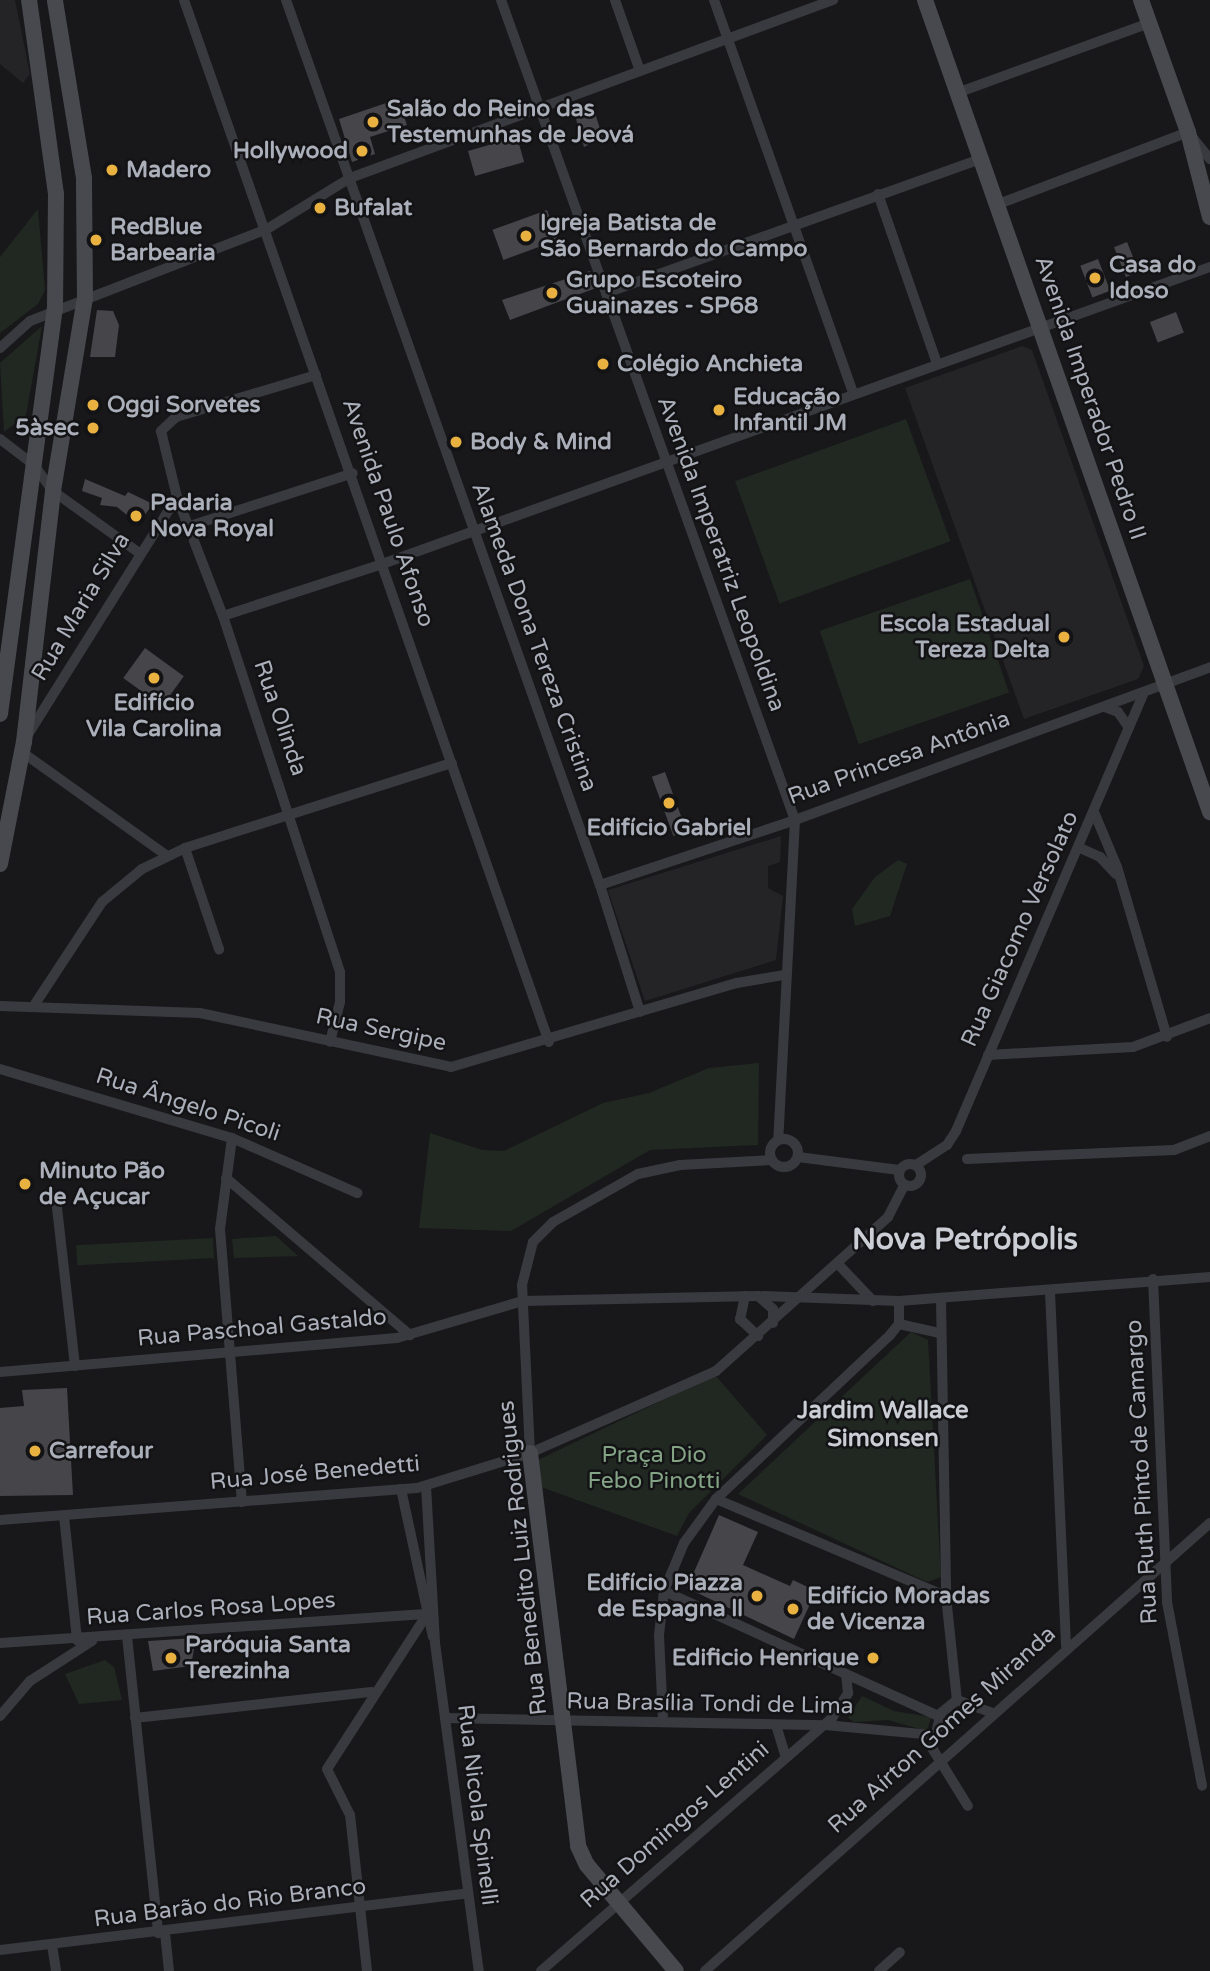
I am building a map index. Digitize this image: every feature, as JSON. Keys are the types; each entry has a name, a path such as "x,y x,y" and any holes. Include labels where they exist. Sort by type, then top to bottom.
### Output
{"street":[{"path":"0,714 55,309 57,194 29,0"},
{"path":"0,863 23,747 53,491 85,298 84,178 55,0"},
{"name":"Avenida Paulo Afonso","path":"184,0 353,473 549,1042"},
{"name":"Alameda Dona Tereza Cristina","path":"286,0 600,885 640,1012"},
{"name":"Avenida Imperatriz Leopoldina","path":"501,0 795,820 784,975 778,1140"},
{"path":"615,0 640,71"},
{"path":"714,0 853,393"},
{"path":"0,348 17,330 55,309 267,229 350,178 538,105 728,39 818,2 833,0"},
{"name":"Avenida Imperador Pedro II","path":"925,0 996,205 1042,325 1210,812"},
{"path":"1141,0 1188,132 1210,217"},
{"path":"957,93 1149,23"},
{"path":"1188,132 1210,159"},
{"path":"996,205 1188,132"},
{"path":"606,293 793,223 980,159"},
{"path":"878,194 937,363"},
{"path":"223,616 384,563 1210,267"},
{"name":"Rua Olinda","path":"316,375 176,417 161,431 177,497 223,616 291,816 342,981 330,1042"},
{"path":"0,439 34,465 53,491 138,552"},
{"path":"190,526 353,473"},
{"name":"Rua Maria Silva","path":"23,747 138,552 177,497"},
{"name":"Rua Princesa Antônia","path":"600,885 795,820 1143,695 1165,682 1210,667"},
{"name":"Rua Giacomo Versolato","path":"916,1166 951,1139 1080,848 1143,695"},
{"path":"1105,707 1118,712 1129,728"},
{"path":"23,747 166,855"},
{"path":"33,1007 102,902 166,855 452,763"},
{"path":"1094,812 1123,886 1167,1037"},
{"path":"185,848 219,949"},
{"path":"1080,848 1104,860 1123,886"},
{"name":"Rua Sergipe","path":"0,1006 200,1013 451,1067 549,1042 640,1012 784,975"},
{"path":"988,1055 1133,1046 1167,1037 1210,1018"},
{"name":"Rua Ângelo Picoli","path":"0,1069 232,1138 357,1193"},
{"path":"967,1160 1174,1150 1210,1136"},
{"path":"232,1138 220,1229 242,1502"},
{"path":"798,1157 795,1144 778,1140 770,1150 772,1160 783,1167 798,1157 900,1170 916,1166 920,1181 904,1185"},
{"name":"Rua Benedito Luiz Rodrigues","path":"676,1971 618,1901 578,1846 530,1453 523,1269 533,1242 609,1188 664,1167 772,1160"},
{"path":"797,1301 888,1217 904,1185 900,1170"},
{"path":"226,1178 410,1335"},
{"path":"56,1199 75,1366"},
{"path":"838,1264 873,1301"},
{"path":"758,1336 740,1319 746,1296 797,1301 899,1301 1049,1292 1153,1279 1210,1277"},
{"name":"Rua Ruth Pinto de Camargo","path":"1153,1279 1169,1559 1168,1617 1202,1786"},
{"path":"1049,1292 1066,1646"},
{"name":"Rua Paschoal Gastaldo","path":"0,1373 410,1335 523,1301 746,1296"},
{"path":"758,1296 773,1309 773,1323"},
{"path":"941,1299 940,1333 948,1464 946,1596 957,1700"},
{"name":"Rua José Benedetti","path":"0,1520 426,1486 530,1453 696,1383 758,1336 797,1301"},
{"path":"663,1720 659,1635 664,1591 674,1560 716,1499 899,1324 899,1301"},
{"path":"899,1324 940,1333"},
{"name":"Rua Nicola Spinelli","path":"426,1486 437,1611 435,1643 465,1894 479,1971"},
{"name":"Rua Nicola Spinelli","path":"401,1489 425,1614 435,1643"},
{"path":"716,1499 946,1596"},
{"path":"64,1516 77,1640"},
{"name":"Rua Aírton Gomes Miranda","path":"705,1971 1066,1646 1210,1523"},
{"path":"664,1591 940,1717"},
{"name":"Rua Carlos Rosa Lopes","path":"0,1643 95,1639 437,1611"},
{"path":"367,1971 350,1815 327,1769 372,1692 425,1614"},
{"path":"127,1636 135,1718 169,1971"},
{"path":"0,1716 30,1681 95,1639"},
{"name":"Rua Domingos Lentini","path":"541,1971 618,1901 825,1724 846,1699 846,1674"},
{"path":"135,1718 372,1692"},
{"path":"957,1700 992,1713"},
{"path":"957,1700 940,1717 932,1735 938,1764 968,1807"},
{"name":"Rua Brasília Tondi de Lima","path":"444,1718 564,1722 663,1720 776,1725 825,1724 932,1735"},
{"path":"776,1725 786,1757"},
{"name":"Rua Barão do Rio Branco","path":"0,1950 162,1933 465,1894"},
{"path":"52,1945 56,1971"},
{"path":"879,1971 900,1952"}],"shaded area":[{"path":"0,0 15,0 30,74 23,83 0,64"},
{"path":"1022,346 1032,350 1144,666 1138,679 1024,719 905,388"},
{"path":"781,836 780,862 768,866 768,888 783,896 776,960 645,1001 608,890"}],"green space":[{"path":"38,209 45,290 38,304 0,333 0,257"},
{"path":"42,326 26,415 4,432 0,363"},
{"path":"906,419 950,541 779,603 735,481"},
{"path":"970,579 1009,692 859,744 820,631"},
{"path":"898,860 907,864 890,916 855,926 852,909 875,877"},
{"path":"759,1063 758,1145 650,1150 511,1231 419,1228 430,1133 482,1150 504,1151 603,1103 649,1093 709,1068"},
{"path":"276,1236 298,1256 234,1258 232,1239"},
{"path":"213,1238 214,1258 77,1265 76,1245"},
{"path":"911,1332 928,1340 941,1577 927,1582 738,1494"},
{"name":"Praça Dio Febo Pinotti","path":"715,1375 767,1435 689,1513 677,1536 541,1487 538,1460"},
{"path":"105,1660 114,1667 122,1700 79,1704 65,1674"},
{"path":"862,1696 894,1711 931,1717 927,1731 888,1720 854,1722 848,1718"}],"building":[{"name":"Salão do Reino das Testemunhas de Jeová","path":"398,99 407,125 370,137 375,154 352,162 339,119"},
{"path":"593,107 603,138 584,147 574,112"},
{"path":"517,137 524,162 475,176 468,151"},
{"name":"Igreja Batista de São Bernardo do Campo","path":"547,210 558,240 503,260 492,230"},
{"path":"1127,242 1139,272 1126,277 1114,247"},
{"name":"Casa do Idoso","path":"1098,259 1110,291 1092,298 1080,266"},
{"name":"Grupo Escoteiro Guainazes - SP68","path":"590,271 596,288 510,320 502,300"},
{"path":"97,310 113,311 119,325 115,357 90,357"},
{"path":"1176,312 1184,333 1158,343 1150,322"},
{"path":"85,479 125,496 128,492 153,504 138,524 117,507 100,505 102,498 82,491"},
{"name":"Edifício Vila Carolina","path":"145,648 184,676 162,706 123,678"},
{"name":"Edifício Gabriel","path":"665,772 687,831 673,836 652,777"},
{"name":"Carrefour","path":"67,1388 73,1495 0,1496 0,1408 24,1406 22,1390"},
{"path":"719,1515 758,1532 743,1565 790,1586 793,1580 816,1591 794,1639 687,1588"},
{"name":"Paróquia Santa Terezinha","path":"196,1638 191,1666 153,1671 148,1641"}],"place":[{"name":"Salão do Reino das Testemunhas de Jeová","path":"373,122"},
{"name":"Hollywood","path":"362,151"},
{"name":"Madero","path":"112,170"},
{"name":"Bufalat","path":"320,208"},
{"name":"Igreja Batista de São Bernardo do Campo","path":"526,236"},
{"name":"RedBlue Barbearia","path":"96,240"},
{"name":"Casa do Idoso","path":"1095,278"},
{"name":"Grupo Escoteiro Guainazes - SP68","path":"552,293"},
{"name":"Colégio Anchieta","path":"603,364"},
{"name":"Oggi Sorvetes","path":"93,405"},
{"name":"Educação Infantil JM","path":"719,410"},
{"name":"5àsec","path":"93,428"},
{"name":"Body & Mind","path":"456,442"},
{"name":"Padaria Nova Royal","path":"136,516"},
{"name":"Escola Estadual Tereza Delta","path":"1064,637"},
{"name":"Edifício Vila Carolina","path":"154,678"},
{"name":"Edifício Gabriel","path":"669,803"},
{"name":"Minuto Pão de Açucar","path":"25,1184"},
{"name":"Carrefour","path":"35,1451"},
{"name":"Edifício Piazza de Espagna ll","path":"757,1596"},
{"name":"Edifício Moradas de Vicenza","path":"793,1609"},
{"name":"Paróquia Santa Terezinha","path":"171,1658"},
{"name":"Edificio Henrique","path":"873,1658"}],"district":[{"name":"Nova Petrópolis","path":"965,1240"},
{"name":"Jardim Wallace Simonsen","path":"883,1425"}]}
